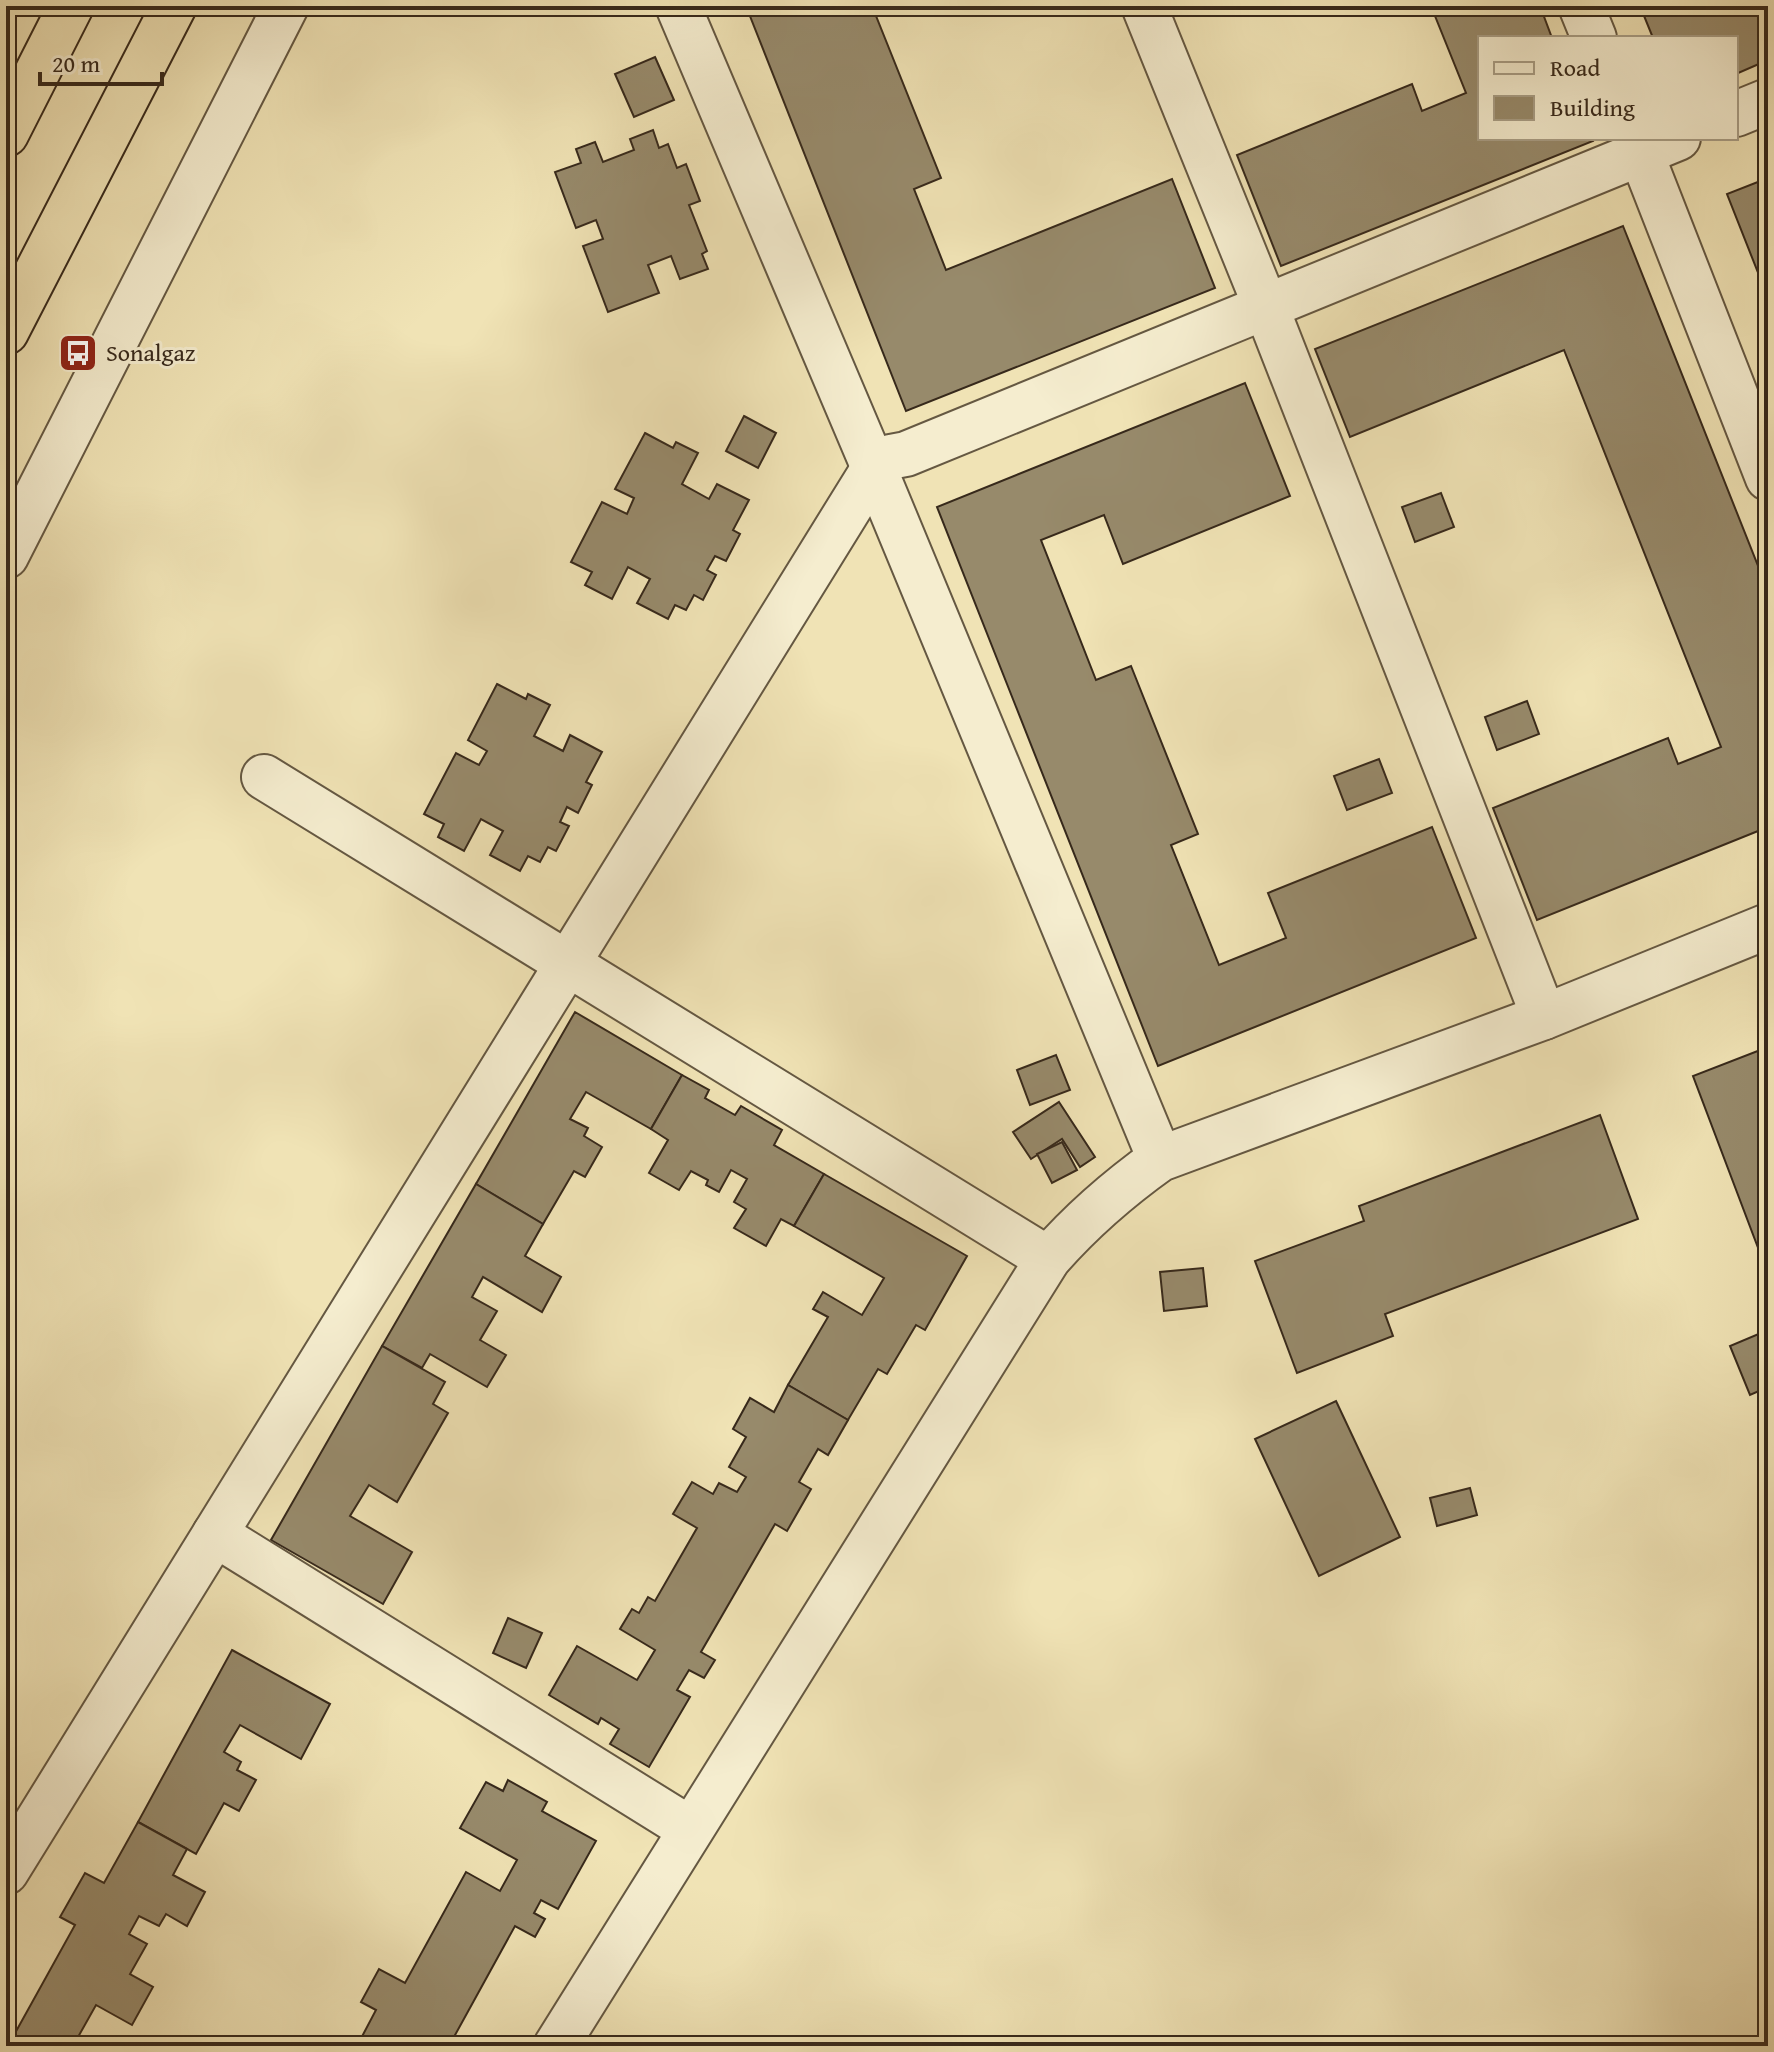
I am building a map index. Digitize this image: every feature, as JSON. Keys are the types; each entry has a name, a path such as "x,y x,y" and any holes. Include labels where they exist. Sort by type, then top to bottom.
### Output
{"highway":[{"path":"6,134 71,6"},
{"path":"6,332 174,6"}],"street":[{"path":"6,556 286,6"},
{"path":"678,6 874,468 1160,1159"},
{"path":"1144,6 1266,307 1544,1017"},
{"path":"1581,6 1593,36"},
{"path":"1738,113 1768,101"},
{"path":"6,1872 874,468 890,457 906,454 1266,307 1651,143 1768,478"},
{"path":"264,777 1048,1259"},
{"path":"556,2046 1048,1259 1081,1222 1117,1189 1160,1159 1544,1017 1768,926"},
{"path":"215,1534 690,1829"}],"building":[{"path":"746,6 830,6 834,15 855,6 872,6 941,178 914,189 946,270 1172,179 1215,288 906,411"},
{"path":"1431,6 1540,6 1551,36 1478,36 1478,140 1593,141 1281,266 1237,155 1412,84 1422,111 1466,93"},
{"path":"1640,6 1768,6 1768,60 1738,73 1738,36 1652,36"},
{"path":"655,57 674,100 634,117 615,74"},
{"path":"653,130 659,148 668,144 677,168 686,164 700,201 689,205 707,251 702,254 708,269 680,279 671,256 648,265 659,293 608,312 583,246 603,239 596,220 576,228 555,172 581,163 576,149 595,142 603,162 634,150 630,139"},
{"path":"1768,178 1768,298 1727,194"},
{"path":"1623,226 1768,591 1768,827 1537,920 1493,808 1668,738 1678,764 1721,747 1564,350 1350,437 1315,349"},
{"path":"1245,383 1290,496 1123,564 1104,515 1041,540 1096,680 1131,666 1198,834 1171,845 1219,965 1286,938 1268,893 1432,827 1476,938 1158,1066 937,507"},
{"path":"744,416 776,433 758,468 726,451"},
{"path":"645,433 673,448 676,442 698,453 682,484 709,499 717,484 749,500 733,530 740,534 726,561 715,556 707,570 716,575 703,600 694,595 686,610 675,605 668,619 637,603 650,579 628,567 612,599 585,585 592,572 571,562 602,502 627,514 634,498 615,489"},
{"path":"1441,493 1454,527 1415,542 1402,507"},
{"path":"497,684 526,699 528,694 550,705 534,736 563,751 570,735 602,752 586,782 592,785 578,813 567,807 560,822 569,826 556,851 548,847 540,862 528,856 520,871 490,855 503,831 481,819 464,851 438,837 444,824 424,814 456,753 479,765 487,751 468,740"},
{"path":"1527,701 1539,734 1497,750 1485,717"},
{"path":"1379,759 1392,793 1347,810 1334,776"},
{"path":"575,1012 682,1075 651,1129 586,1092 570,1119 588,1128 584,1136 602,1147 585,1177 574,1171 543,1224 476,1184"},
{"path":"1768,1047 1768,1250 1760,1253 1693,1076"},
{"path":"1056,1055 1070,1090 1030,1105 1017,1070"},
{"path":"682,1075 709,1090 705,1098 735,1115 741,1106 782,1130 774,1145 824,1174 794,1226 781,1219 766,1246 734,1228 746,1209 734,1202 747,1179 731,1170 719,1192 706,1185 708,1180 691,1171 679,1190 649,1173 668,1140 651,1129"},
{"path":"1059,1102 1095,1157 1080,1167 1062,1139 1031,1159 1013,1132"},
{"path":"1600,1115 1638,1219 1385,1314 1393,1336 1297,1373 1255,1261 1364,1221 1359,1206"},
{"path":"1062,1142 1077,1170 1052,1183 1037,1154"},
{"path":"824,1174 967,1256 925,1330 916,1325 887,1374 878,1369 848,1420 788,1385 828,1317 813,1309 823,1292 862,1315 884,1278 794,1226"},
{"path":"476,1184 543,1224 525,1256 561,1277 542,1312 483,1277 472,1297 497,1311 480,1340 506,1355 487,1387 430,1354 422,1368 382,1346"},
{"path":"1203,1268 1207,1306 1164,1311 1160,1272"},
{"path":"1768,1330 1768,1387 1750,1395 1730,1346"},
{"path":"382,1346 445,1382 433,1404 448,1413 397,1502 369,1485 350,1516 412,1552 383,1604 271,1540"},
{"path":"788,1385 848,1420 828,1455 818,1449 799,1482 811,1489 787,1531 775,1524 701,1652 715,1660 704,1678 689,1670 677,1690 690,1697 649,1767 610,1744 619,1729 601,1718 598,1724 549,1695 577,1646 637,1680 655,1650 620,1629 632,1609 639,1613 648,1597 655,1601 697,1528 673,1514 692,1482 713,1494 719,1483 737,1492 746,1477 729,1467 746,1437 733,1429 750,1398 774,1412"},
{"path":"1336,1401 1400,1537 1319,1576 1255,1439"},
{"path":"1470,1488 1477,1515 1437,1526 1430,1498"},
{"path":"508,1618 542,1633 526,1668 493,1653"},
{"path":"232,1650 330,1704 301,1759 240,1725 224,1752 241,1762 237,1770 256,1780 239,1811 224,1803 196,1854 138,1822"},
{"path":"508,1780 547,1802 542,1811 596,1841 558,1909 541,1900 534,1913 545,1919 535,1937 515,1926 449,2046 357,2046 376,2010 361,2002 379,1969 405,1983 466,1872 500,1891 517,1860 460,1828 486,1782 503,1791"},
{"path":"138,1822 187,1849 173,1875 205,1892 187,1926 166,1914 159,1926 139,1916 129,1934 147,1944 130,1974 153,1987 132,2025 96,2005 73,2046 6,2046 75,1925 60,1917 85,1873 104,1883"}],"place":[{"name":"Sonalgaz","path":"78,353"}]}
